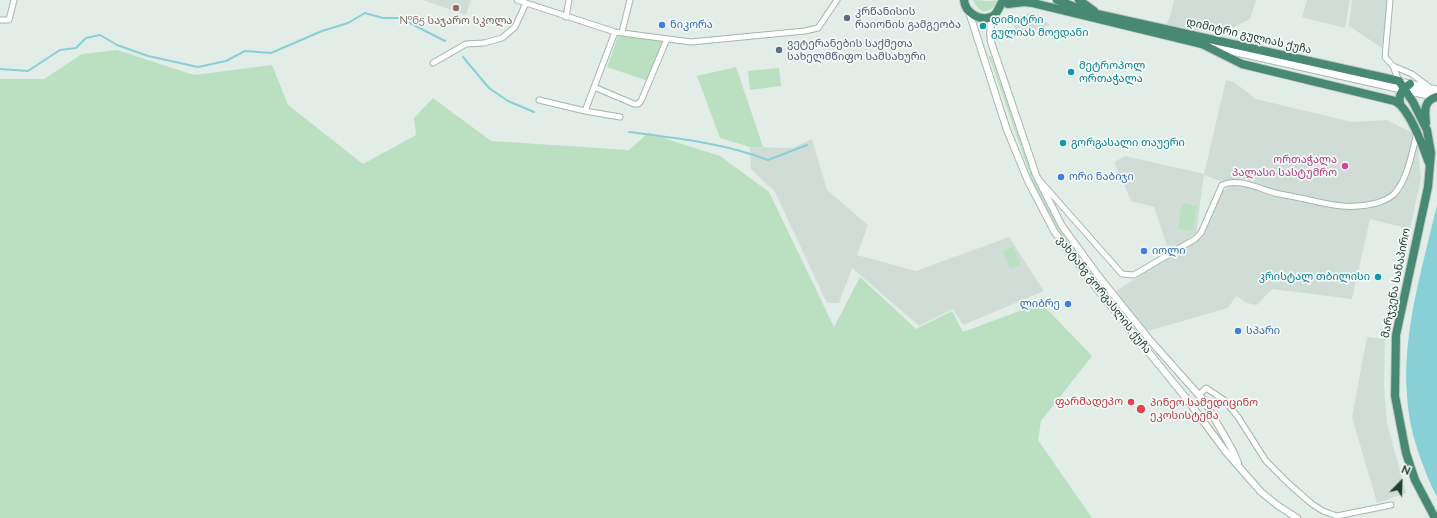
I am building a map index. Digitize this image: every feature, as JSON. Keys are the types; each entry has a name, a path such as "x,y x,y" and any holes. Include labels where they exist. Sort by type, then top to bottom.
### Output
{"highway":[{"name":"დიმიტრი გულიას ქუჩა","path":"1057,0 1078,9 1404,85"},
{"path":"1079,0 1100,14"},
{"name":"დიმიტრი გულიას ქუჩა","path":"1007,1 1033,3 1202,44 1242,64 1375,95 1400,104"},
{"path":"964,4 973,15 982,18 995,14 1007,1"},
{"path":"1400,104 1399,97 1404,85"},
{"name":"მარჯვენა სანაპირო","path":"1404,85 1427,130 1431,149 1428,187 1396,335 1395,396 1406,453 1415,480 1435,518"},
{"path":"1427,130 1425,108 1435,93"},
{"name":"მარჯვენა სანაპირო","path":"1400,104 1416,133 1430,166"}],"main road":[{"name":"დიმიტრი გულიას ქუჩა","path":"1202,44 1404,85 1435,93"}],"street":[{"path":"0,20 9,20 14,0"},
{"path":"517,0 615,32 696,42 818,28 837,0"},
{"path":"566,17 568,0"},
{"path":"622,32 630,0"},
{"path":"1390,0 1385,56 1393,66 1404,85"},
{"path":"433,64 466,44 502,38 515,26 526,3"},
{"name":"ვახტანგ გორგასლის ქუჩა","path":"964,4 1007,130 1028,181 1054,230 1100,294 1186,398 1226,452 1261,492 1297,518"},
{"name":"ვახტანგ გორგასლის ქუჩა","path":"995,14 990,33 991,42 1036,175 1062,226 1100,278 1149,339 1205,402 1223,432 1240,468"},
{"path":"585,111 615,32"},
{"path":"594,86 634,104 638,104 642,101 667,39"},
{"path":"1393,66 1412,74 1435,93"},
{"path":"539,100 585,111 620,117"},
{"path":"1036,175 1122,274 1134,275 1196,239 1202,233 1222,185 1228,182 1235,182 1274,193 1336,206 1364,206 1383,201 1395,193 1405,176 1412,156 1416,133"},
{"path":"1180,391 1180,387 1182,385 1188,383"},
{"path":"1186,398 1206,388 1224,400 1238,417 1266,461 1288,483 1312,504 1323,511 1337,516 1391,505"}],"shaded area":[{"name":"№65 საჯარო სკოლა","path":"423,0 471,0 466,15"},
{"path":"1174,0 1256,0 1250,19 1234,27 1215,33 1166,25 1171,14"},
{"path":"1307,0 1350,0 1345,28 1302,17"},
{"path":"1352,0 1388,0 1382,48 1349,26"},
{"path":"1033,12 1050,25 1018,36 1012,19"},
{"path":"1226,80 1234,82 1256,99 1352,122 1387,120 1413,133 1418,149 1421,178 1410,229 1370,219 1352,299 1272,289 1257,305 1245,302 1236,296 1228,308 1148,331 1114,292 1201,238 1210,222 1221,193 1231,185 1204,175 1196,233 1180,245 1167,246 1154,207 1131,201 1114,162 1125,156 1204,174"},
{"path":"812,139 827,190 868,225 857,255 916,271 1009,237 1044,291 963,325 953,309 919,326 852,268 839,303 827,303 774,190 751,169 750,147 792,148"},
{"path":"1367,337 1385,339 1384,384 1387,423 1406,493 1377,503 1352,417"}],"green space":[{"path":"973,0 1000,0 993,8 982,11"},
{"path":"619,34 663,41 648,81 607,67"},
{"path":"117,50 194,75 272,65 288,105 363,164 416,135 414,118 433,98 491,141 629,150 648,133 720,156 769,192 834,327 860,277 916,329 952,311 963,332 1041,303 1092,356 1041,421 1038,440 1092,518 0,518 0,79 44,79 82,54"},
{"path":"989,56 991,56 1033,178 1059,229 1094,276 1092,277 1057,229 1033,183"},
{"path":"736,67 763,147 750,147 720,138 697,76"},
{"path":"779,68 781,86 750,90 748,71"},
{"path":"1183,203 1197,206 1192,231 1178,228"},
{"path":"1013,246 1021,265 1010,269 1003,251"}],"water":[{"path":"1437,205 1437,497 1417,449 1413,434 1408,403 1406,371 1415,299"}],"waterway":[{"path":"0,69 28,71 60,50 76,48 86,38 100,35 117,45 148,56 198,67 226,61 245,51 271,53 322,31 348,23 365,13 383,18 400,18 445,41"},
{"path":"463,57 489,88 508,101 534,112"},
{"path":"629,132 717,145 768,160 807,145"}],"place":[{"name":"№65 საჯარო სკოლა","path":"456,8"},
{"name":"კრწანისის რაიონის გამგეობა","path":"847,18"},
{"name":"ნიკორა","path":"662,25"},
{"name":"დიმიტრი გულიას მოედანი","path":"983,26"},
{"name":"ვეტერანების საქმეთა სახელმწიფო სამსახური","path":"779,50"},
{"name":"მეტროპოლ ორთაჭალა","path":"1071,72"},
{"name":"გორგასალი თაუერი","path":"1063,143"},
{"name":"ორთაჭალა პალასი სასტუმრო","path":"1345,166"},
{"name":"ორი ნაბიჯი","path":"1061,177"},
{"name":"იოლი","path":"1144,251"},
{"name":"კრისტალ თბილისი","path":"1378,277"},
{"name":"ლიბრე","path":"1068,304"},
{"name":"სპარი","path":"1238,331"},
{"name":"ფარმადეპო","path":"1131,402"},
{"name":"პინეო სამედიცინო ეკოსისტემა","path":"1141,409"}]}
